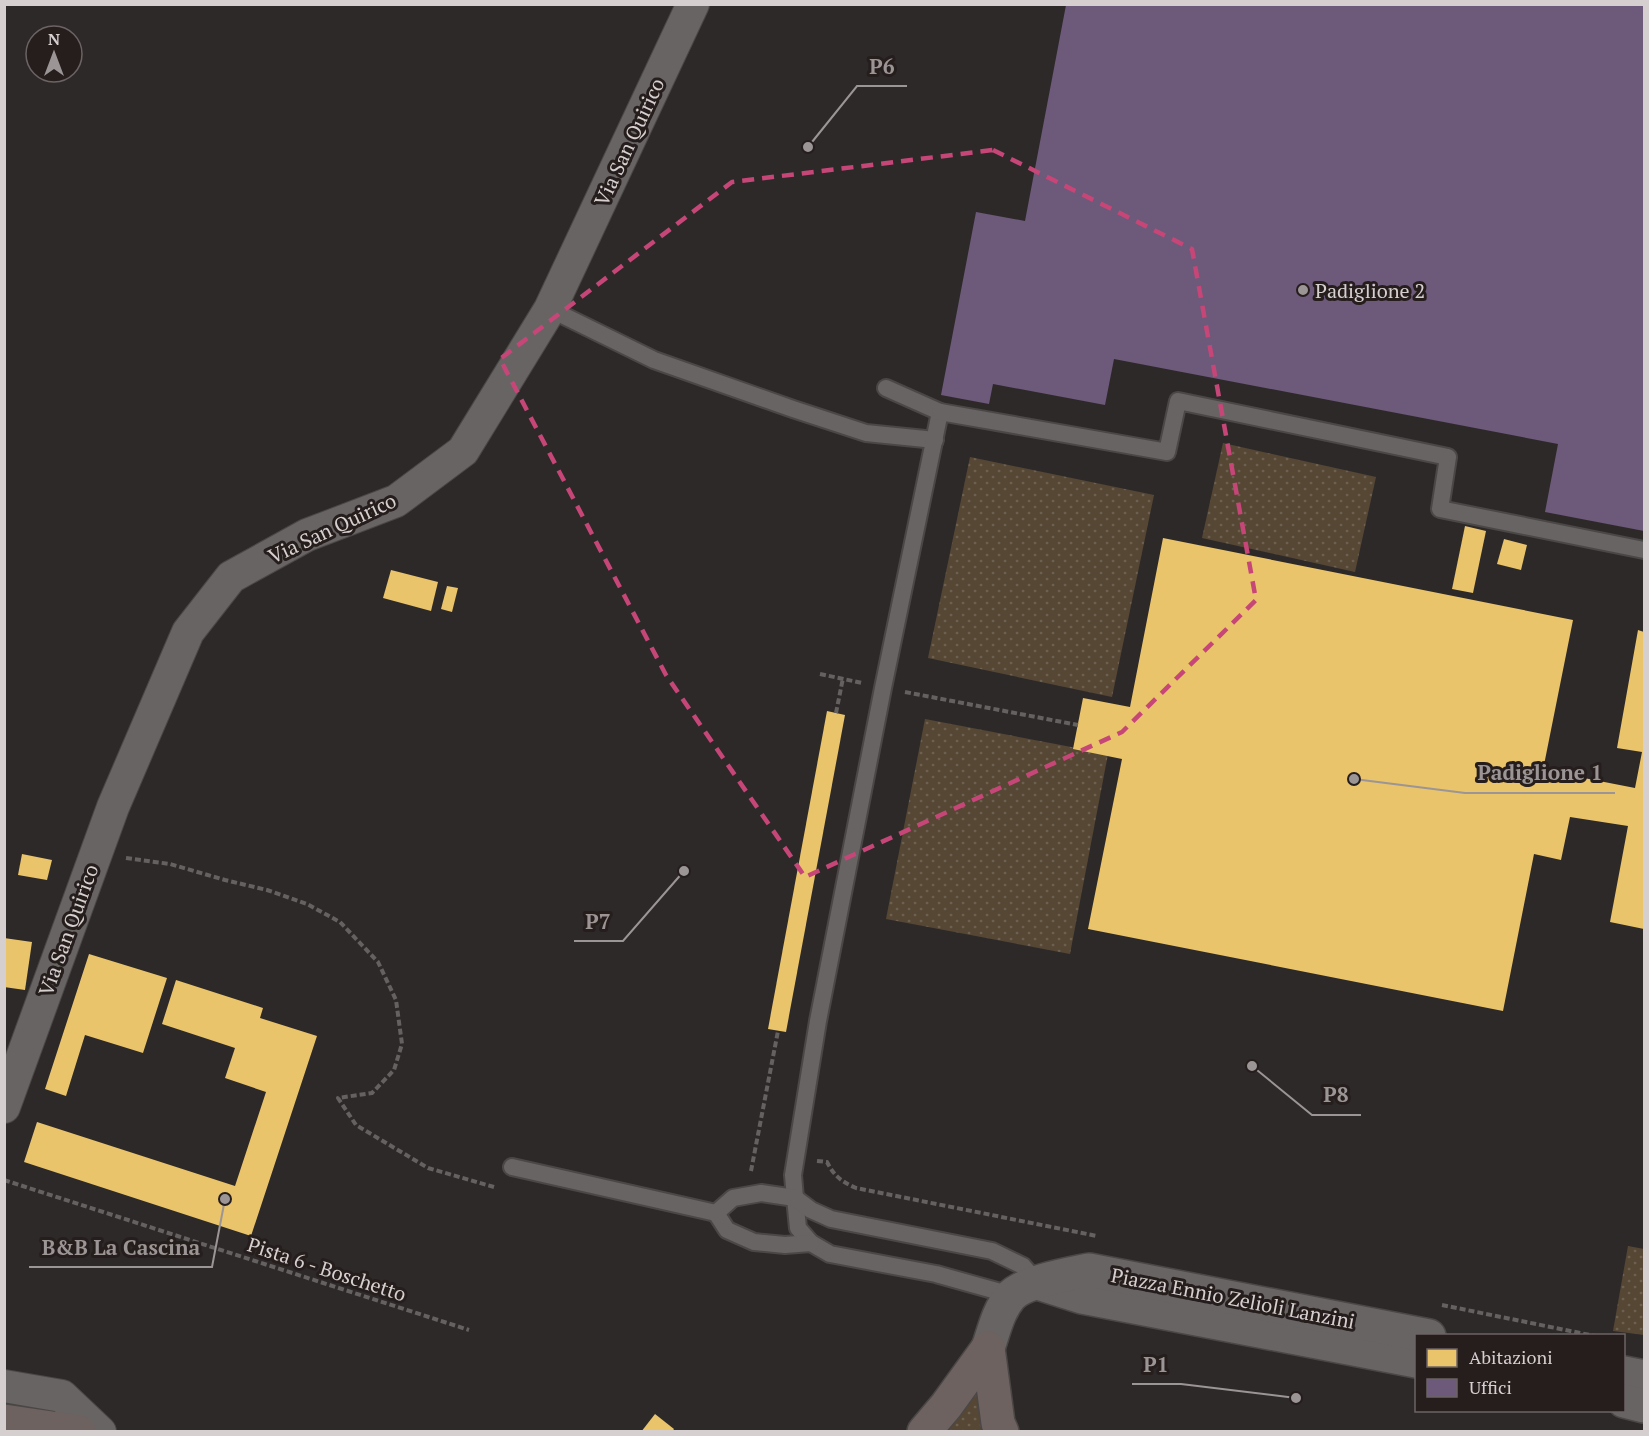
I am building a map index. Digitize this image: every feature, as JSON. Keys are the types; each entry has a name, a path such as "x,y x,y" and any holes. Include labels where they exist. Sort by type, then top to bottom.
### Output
{"highway":[{"path":"924,1431 946,1406 988,1348"},
{"path":"988,1348 998,1423 1002,1431"},
{"path":"4,1421 79,1431"}],"street":[{"name":"Via San Quirico","path":"4,1107 113,807 188,632 231,577 307,535 396,501 462,451 550,309 693,4"},
{"name":"Piazza Ennio Zelioli Lanzini","path":"1024,1288 1089,1270 1424,1334"},
{"name":"Piazza Ennio Zelioli Lanzini","path":"1024,1288 1415,1361"},
{"path":"988,1348 999,1316 1024,1288"},
{"path":"1625,1373 1644,1377"},
{"path":"4,1386 62,1396 100,1431"},
{"path":"1625,1401 1644,1406"}],"lane":[{"path":"550,309 654,360 793,409 866,433 935,440"},
{"path":"886,388 940,412 1167,452 1178,401 1449,457 1440,509 1644,550"},
{"path":"716,1213 733,1198 747,1195 761,1193 795,1198 831,1219 992,1251 1023,1266 1024,1288 830,1254 811,1243 798,1228 795,1198 793,1175 818,1021 940,412"},
{"path":"512,1167 716,1213 727,1230 754,1242 785,1245 811,1243"}],"path":[{"path":"820,674 1078,724"},
{"path":"836,713 843,678"},
{"path":"95,854 170,864 267,890 307,904 340,922 378,962 396,1000 402,1044 394,1070 372,1093 338,1098 356,1125 428,1168 494,1187"},
{"path":"747,1195 778,1031"},
{"path":"796,1157 827,1162 832,1172 842,1182 856,1188 1102,1237"},
{"name":"Pista 6 - Boschetto","path":"4,1180 469,1330"},
{"path":"1431,1303 1590,1334"}],"highlighted area":[{"path":"993,150 1192,249 1256,600 1122,732 805,877 666,675 500,359 732,182"}],"shaded area":[{"path":"1223,443 1376,477 1355,572 1202,538"},
{"path":"970,457 1154,495 1112,697 928,658"},
{"path":"925,719 1108,754 1070,954 886,919"},
{"path":"1628,1246 1644,1249 1644,1335 1613,1331"},
{"path":"978,1372 989,1431 932,1431"}],"building: Abitazioni":[{"path":"1465,526 1486,531 1473,593 1452,589"},
{"path":"1163,538 1573,620 1543,770 1635,788 1642,752 1617,748 1638,630 1644,632 1644,929 1610,922 1628,826 1570,817 1561,860 1534,854 1503,1011 1088,929 1122,759 1073,749 1083,698 1130,707"},
{"path":"1504,539 1527,545 1521,570 1497,564"},
{"path":"391,570 438,582 431,611 383,598"},
{"path":"447,586 458,588 452,612 441,609"},
{"path":"827,711 845,715 786,1032 768,1029"},
{"path":"22,854 52,860 47,880 18,875"},
{"path":"4,938 32,942 25,990 4,987"},
{"path":"89,954 167,978 143,1053 85,1035 66,1096 45,1089"},
{"path":"176,980 263,1008 260,1018 317,1036 251,1236 24,1162 37,1122 235,1186 266,1092 225,1078 235,1048 162,1024"},
{"path":"655,1414 674,1429 672,1432 641,1432"}],"building: Uffici":[{"name":"Padiglione 2","path":"1066,5 1644,5 1644,531 1545,512 1558,444 1114,359 1105,405 993,384 989,404 941,395 976,212 1025,221"}],"place":[{"name":"P6","path":"808,147"},
{"name":"Padiglione 2","path":"1303,290"},
{"name":"Padiglione 1","path":"1354,779"},
{"name":"P7","path":"684,871"},
{"name":"P8","path":"1252,1066"},
{"name":"B&B La Cascina","path":"225,1199"},
{"name":"P1","path":"1296,1398"}]}
